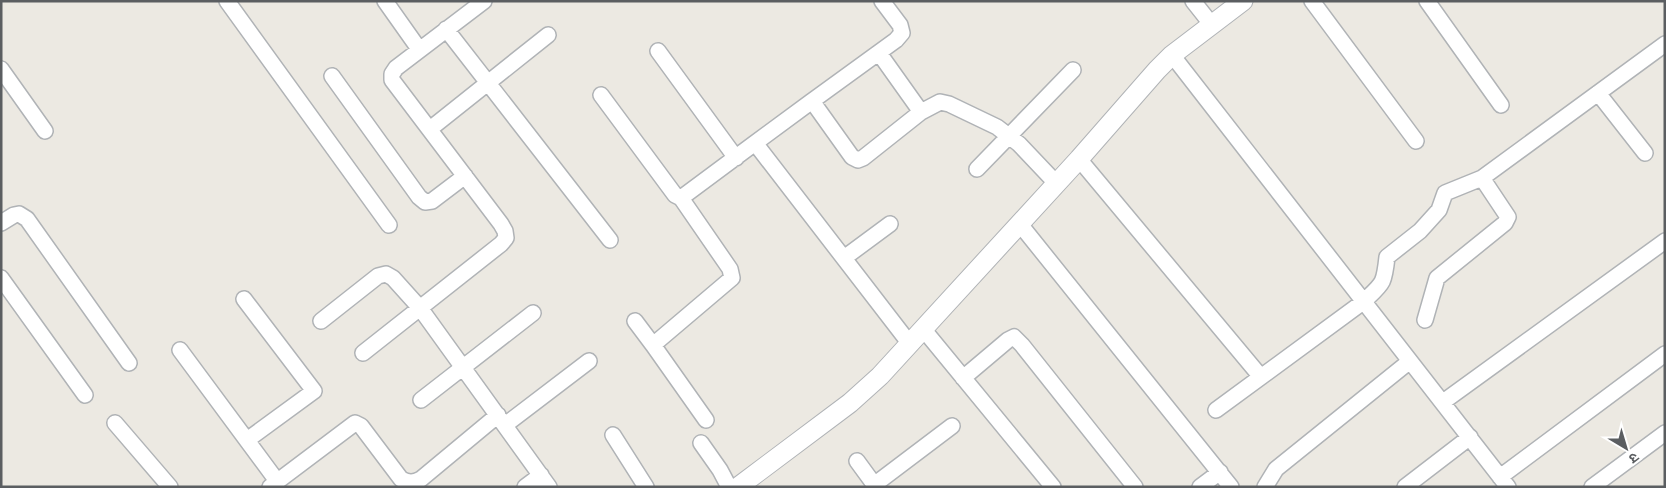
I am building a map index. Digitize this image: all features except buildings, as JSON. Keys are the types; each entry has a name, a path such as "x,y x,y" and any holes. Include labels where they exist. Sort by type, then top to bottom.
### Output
{"street":[{"path":"227,1 389,225"},
{"path":"385,1 420,49"},
{"path":"363,352 501,244 506,238 501,224 392,80 392,74 396,68 484,1"},
{"path":"681,198 896,40 902,33 900,25 882,1"},
{"path":"1193,1 1212,25"},
{"path":"738,487 850,403 880,376 1079,159 1136,92 1172,55 1243,1"},
{"path":"1312,1 1416,141"},
{"path":"1427,1 1500,105"},
{"path":"446,29 610,240"},
{"path":"430,129 548,35"},
{"path":"1216,410 1363,302 1382,285 1385,278 1387,257 1420,231 1439,210 1445,193 1482,178 1665,44"},
{"path":"658,51 736,158"},
{"path":"879,52 921,112"},
{"path":"1172,55 1504,482 1665,354"},
{"path":"1,69 45,131"},
{"path":"977,169 1073,70"},
{"path":"332,76 419,197 425,202 432,201 465,176"},
{"path":"1598,92 1645,153"},
{"path":"601,95 675,194 681,198 730,270 732,278 653,345"},
{"path":"812,101 852,157 858,160 921,112 940,102 985,120 1010,135 1056,183"},
{"path":"756,143 910,344"},
{"path":"1079,159 1261,377"},
{"path":"1425,320 1437,278 1505,223 1508,218 1482,178"},
{"path":"1,223 19,214 27,220 129,363"},
{"path":"1019,223 1231,487"},
{"path":"844,258 890,224"},
{"path":"1442,402 1665,241"},
{"path":"321,321 378,276 386,274 393,278 420,308 545,481 525,487"},
{"path":"1,278 85,395"},
{"path":"244,299 314,391 247,440"},
{"path":"421,400 533,313"},
{"path":"635,321 706,420"},
{"path":"924,330 1053,487"},
{"path":"963,378 1014,337 1135,487"},
{"path":"180,350 247,440 274,484 356,423 361,426 401,479 408,483 414,482 421,479 588,361"},
{"path":"1266,487 1281,464 1410,361"},
{"path":"115,423 170,487"},
{"path":"857,461 875,486 952,426"},
{"path":"1592,487 1665,433"},
{"path":"613,435 646,487"},
{"path":"1404,487 1470,437"},
{"path":"701,443 720,470 729,487"},
{"path":"1200,487 1220,472"}]}
